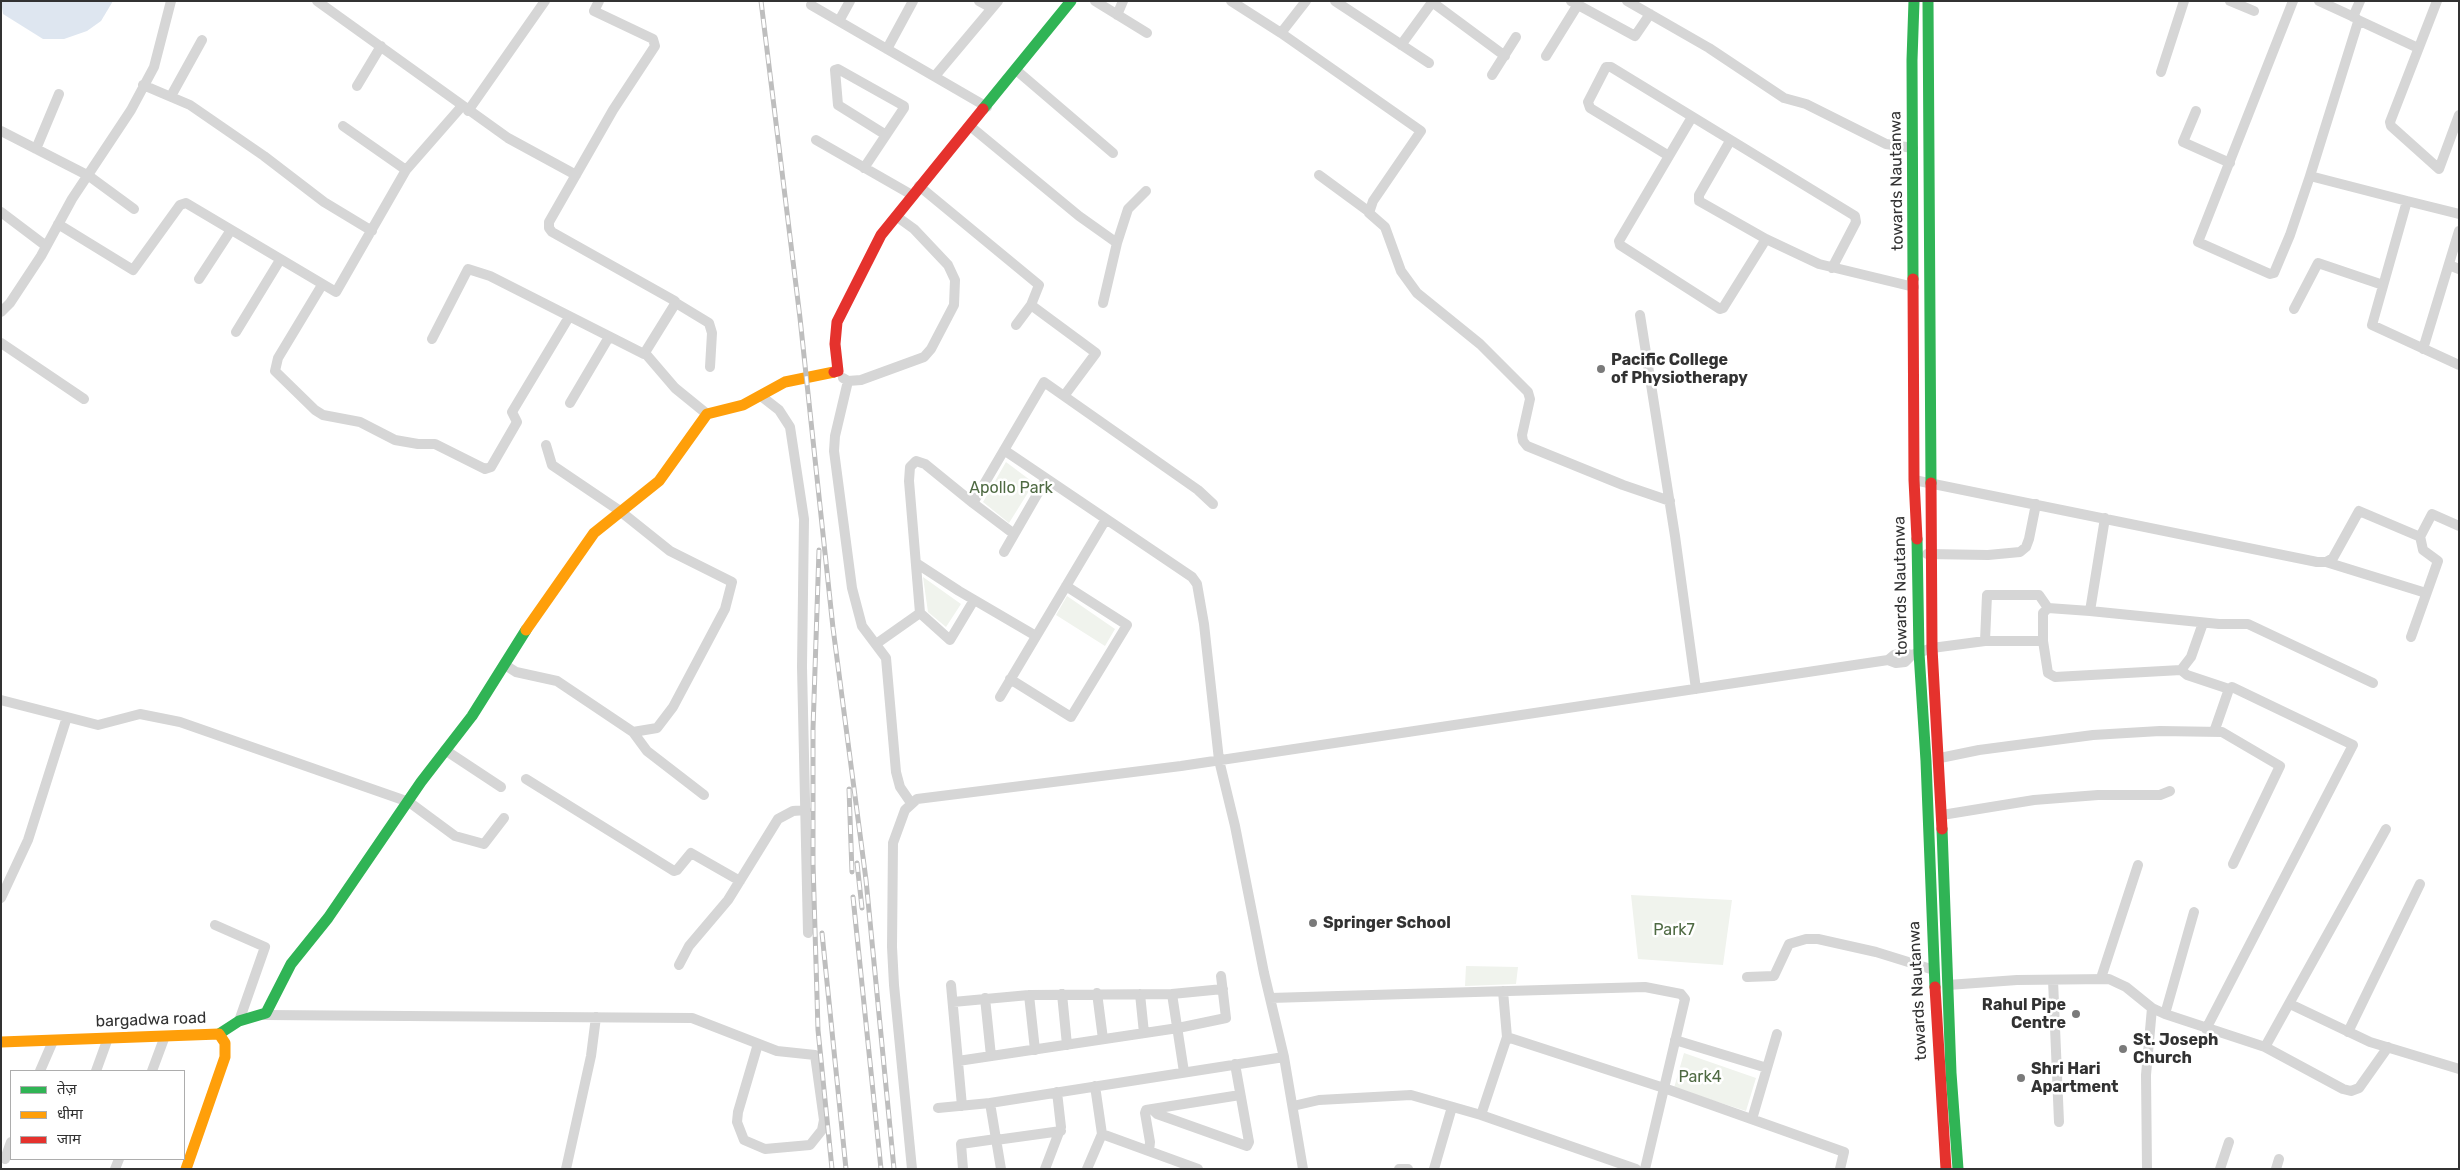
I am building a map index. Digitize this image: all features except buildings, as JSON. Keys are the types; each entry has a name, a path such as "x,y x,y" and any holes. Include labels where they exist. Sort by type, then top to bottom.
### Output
{"main road":[{"path":"219,1034 239,1021 264,1015 291,964 328,918 445,750 472,716 534,616 585,543 606,521 659,481 706,414 743,405 785,382 807,380 838,371 835,344 837,322 881,235 915,191 987,107 1071,1"},
{"name":"towards Nautanwa","path":"1914,1 1912,60 1914,480 1918,554 1915,654 1946,1169"},
{"path":"1928,1 1932,648 1940,758 1948,985 1958,1169"},
{"name":"bargadwa road","path":"1,1042 219,1034 226,1043 225,1057 186,1169"}],"street":[{"path":"3,307 46,246 72,199 131,110 154,67 159,52 162,29 171,1"},
{"path":"317,1 508,138 576,175"},
{"path":"58,224 133,270 182,203 231,230 332,291 339,289 406,170 465,109 546,1"},
{"path":"599,1 594,9 596,12 653,39 655,46 613,110 549,222 549,228 552,232 709,323 712,333 710,367"},
{"path":"839,21 850,1"},
{"path":"887,49 913,1"},
{"path":"935,76 995,5 979,1"},
{"path":"1095,1 1147,33"},
{"path":"1117,15 1123,1"},
{"path":"1230,1 1281,33 1420,131 1368,211"},
{"path":"1281,33 1306,1"},
{"path":"1335,1 1429,62"},
{"path":"1401,45 1432,1 1505,56"},
{"path":"1627,1 1709,48 1784,98 1806,104 1886,144 1913,148"},
{"path":"2161,72 2184,1"},
{"path":"2230,1 2254,11"},
{"path":"2294,1 2198,242 2270,274 2274,273 2290,235 2310,176 2360,1"},
{"path":"2319,1 2418,48"},
{"path":"2437,1 2390,119 2391,126 2439,169 2459,115"},
{"path":"1546,56 1574,4 1636,36 1650,14"},
{"path":"811,5 987,107"},
{"path":"1492,75 1516,37"},
{"path":"171,96 202,40"},
{"path":"357,86 381,46"},
{"path":"1669,156 1590,108 1588,102 1606,67 1611,67 1855,216 1856,222 1832,268"},
{"path":"864,168 886,136 904,108 903,104 835,70 838,105 886,136"},
{"path":"1016,70 1113,152"},
{"path":"144,85 190,105 264,156 324,202 372,231"},
{"path":"36,149 59,94"},
{"path":"2196,111 2183,142 2230,163"},
{"path":"1692,117 1619,241 1620,245 1720,309 1723,308 1766,239"},
{"path":"343,126 406,170"},
{"path":"970,126 1079,216 1117,242"},
{"path":"1,131 89,176 134,209"},
{"path":"816,140 864,168 915,191 1039,285 1031,305 1016,325"},
{"path":"1730,141 1698,201 1789,252 1832,268 1914,287"},
{"path":"1319,175 1368,211 1385,227 1401,271 1417,293 1480,344 1528,392 1530,399 1522,435 1527,446 1623,485 1670,501"},
{"path":"2310,176 2459,214"},
{"path":"1103,303 1117,242 1128,209 1146,191"},
{"path":"2407,201 2372,325 2459,365"},
{"path":"1,212 46,246"},
{"path":"838,371 848,381 861,380 924,356 931,349 954,305 955,280 948,265 914,230 896,216"},
{"path":"199,279 231,230"},
{"path":"2423,349 2459,231"},
{"path":"236,332 280,260"},
{"path":"2294,309 2318,263 2383,285"},
{"path":"2448,265 2459,268"},
{"path":"432,339 468,269 490,276 642,354 645,353 675,388 706,414"},
{"path":"322,285 278,358 275,371 315,410 323,415 360,422 395,440 418,444 435,444 485,469 491,467 517,422 512,412 569,317"},
{"path":"645,353 676,303"},
{"path":"1031,305 1096,353 1064,396"},
{"path":"1640,315 1670,501 1696,690"},
{"path":"570,404 609,337"},
{"path":"1,343 84,399"},
{"path":"848,381 834,451 856,608 862,626 882,651 888,664 896,772 900,787 911,804"},
{"path":"974,503 1042,384 1045,382 1198,490 1213,504"},
{"path":"761,396 779,410 790,427 804,518 802,667 808,934"},
{"path":"546,445 552,465 620,511 670,551 732,582 725,609 674,707 657,728 633,732"},
{"path":"1004,450 1192,578 1196,584 1204,624 1219,760 1284,1057 1303,1169"},
{"path":"974,600 950,640 920,613 909,481 910,467 916,461 924,464 1014,534"},
{"path":"1004,552 1046,479"},
{"path":"1914,480 2317,562 2326,562 2426,593"},
{"path":"1918,554 1988,555 2020,552 2026,547 2029,539 2036,504"},
{"path":"2326,562 2333,558 2359,511 2420,536"},
{"path":"2411,637 2438,561 2423,550 2420,536 2432,514 2459,526"},
{"path":"2090,611 2105,518"},
{"path":"1000,697 1106,519"},
{"path":"916,563 1036,636"},
{"path":"1010,679 1072,717 1126,624 1066,586"},
{"path":"1985,641 1986,595 2039,594 2048,608"},
{"path":"2206,1029 2353,745 2232,688 2229,689 2187,675 2181,670 2055,677 2048,674 2042,641 2043,613 2048,608 2203,623 2248,624 2373,683"},
{"path":"876,644 920,613"},
{"path":"2181,670 2192,657 2203,623"},
{"path":"912,1169 892,947 893,842 902,816 917,799 1219,760 1888,660 1896,663 1905,662 1915,654 1932,648 1985,641 2042,641"},
{"path":"505,665 516,672 557,681 633,732 647,751 704,795"},
{"path":"2214,732 2229,689"},
{"path":"1,700 98,725 140,714 180,722 409,802 455,836 484,844 504,818"},
{"path":"1,898 28,840 67,717"},
{"path":"1940,758 1979,750 2093,735 2160,731 2222,732 2280,766 2233,864"},
{"path":"445,750 501,787"},
{"path":"526,778 674,870 677,870 691,853 740,881"},
{"path":"1942,815 2042,799 2098,794 2160,795 2170,791"},
{"path":"679,965 690,946 728,900 778,819 792,811 806,810"},
{"path":"2265,1047 2386,829"},
{"path":"2101,978 2138,865"},
{"path":"2348,1032 2420,884"},
{"path":"2165,1014 2194,912"},
{"path":"215,925 265,947 239,1021"},
{"path":"1747,977 1774,976 1789,944 1806,939 1818,939 1876,952 1934,970"},
{"path":"958,1061 1178,1028 1226,1018 1221,976"},
{"path":"1948,985 2101,978 2117,982 2152,1008 2206,1029 2265,1047 2343,1089 2351,1091 2359,1088 2388,1047"},
{"path":"2053,980 2059,1122"},
{"path":"951,985 962,1106"},
{"path":"1270,998 1645,987 1681,994 1685,999 1645,1169"},
{"path":"953,1002 1029,995 1097,993 1172,994 1223,989"},
{"path":"1480,1115 1507,1037 1503,991"},
{"path":"1097,993 1103,1039"},
{"path":"1062,994 1067,1045"},
{"path":"1140,994 1144,1033"},
{"path":"1172,994 1184,1072"},
{"path":"1029,995 1035,1050"},
{"path":"985,998 991,1056"},
{"path":"2290,1004 2370,1042 2459,1069"},
{"path":"2147,1169 2146,1075 2152,1008"},
{"path":"264,1015 692,1018 786,1053 809,1053 815,1056 824,1120 822,1130 810,1145 765,1149 744,1140 737,1122 738,1112 758,1044"},
{"path":"566,1169 591,1056 596,1017"},
{"path":"1752,1119 1777,1034"},
{"path":"152,1070 166,1036"},
{"path":"1507,1037 1664,1088 1844,1152 1840,1169"},
{"path":"96,1070 108,1038"},
{"path":"1675,1040 1767,1068"},
{"path":"40,1070 53,1041"},
{"path":"938,1108 990,1102 1284,1057"},
{"path":"1152,1109 1157,1114 1247,1146 1249,1142 1235,1064"},
{"path":"1087,1169 1102,1134 1095,1086"},
{"path":"1045,1169 1061,1131 1057,1092"},
{"path":"1149,1151 1150,1142 1144,1113 1146,1110 1240,1095"},
{"path":"1292,1106 1319,1100 1411,1095 1480,1115 1636,1169"},
{"path":"990,1102 1001,1169"},
{"path":"1434,1169 1452,1107"},
{"path":"962,1169 961,1144 1061,1131"},
{"path":"1102,1134 1198,1169"},
{"path":"2220,1169 2229,1142"},
{"path":"4,1159 10,1144"},
{"path":"1399,1169 1408,1169"}],"green space":[{"name":"Apollo Park","path":"1006,462 1034,483 1009,523 983,502"},
{"path":"923,577 961,604 946,627 928,612"},
{"path":"1067,596 1115,629 1105,646 1056,615"},
{"name":"Park7","path":"1631,895 1732,900 1723,965 1638,959"},
{"path":"1466,966 1518,967 1516,984 1465,986"},
{"name":"Park4","path":"1684,1053 1756,1078 1746,1111 1674,1088"}],"shaded area":[{"path":"1,1 113,1 101,21 87,31 64,39 43,39 3,14"}],"railway":[{"path":"761,1 800,318 833,628 866,880 894,1169"},
{"path":"819,550 813,729 813,863 818,1030 832,1169"},
{"path":"849,789 852,872"},
{"path":"857,863 862,908"},
{"path":"853,897 881,1169"},
{"path":"822,933 846,1169"}],"traffic: fast":[{"path":"983,109 1071,1"},
{"path":"1913,279 1912,60 1914,1"},
{"path":"1928,1 1931,483"},
{"path":"1917,539 1919,653 1926,761 1935,987"},
{"path":"219,1034 239,1021 266,1013 291,964 328,918 421,782 472,716 526,630"},
{"path":"1942,829 1951,1073 1958,1169"}],"traffic: slow":[{"path":"526,630 594,533 659,481 707,414 743,405 785,382 834,372"},
{"path":"1,1042 219,1034 225,1043 225,1057 186,1169"}],"traffic: jam":[{"path":"834,372 838,371 835,344 837,322 881,235 983,109"},
{"path":"1913,279 1914,480 1917,539"},
{"path":"1931,483 1932,648 1942,829"},
{"path":"1935,987 1946,1169"}],"place":[{"name":"Pacific College of Physiotherapy","path":"1601,369"},
{"name":"Springer School","path":"1313,923"},
{"name":"Rahul Pipe Centre","path":"2076,1014"},
{"name":"St. Joseph Church","path":"2123,1049"},
{"name":"Shri Hari Apartment","path":"2021,1078"}]}
